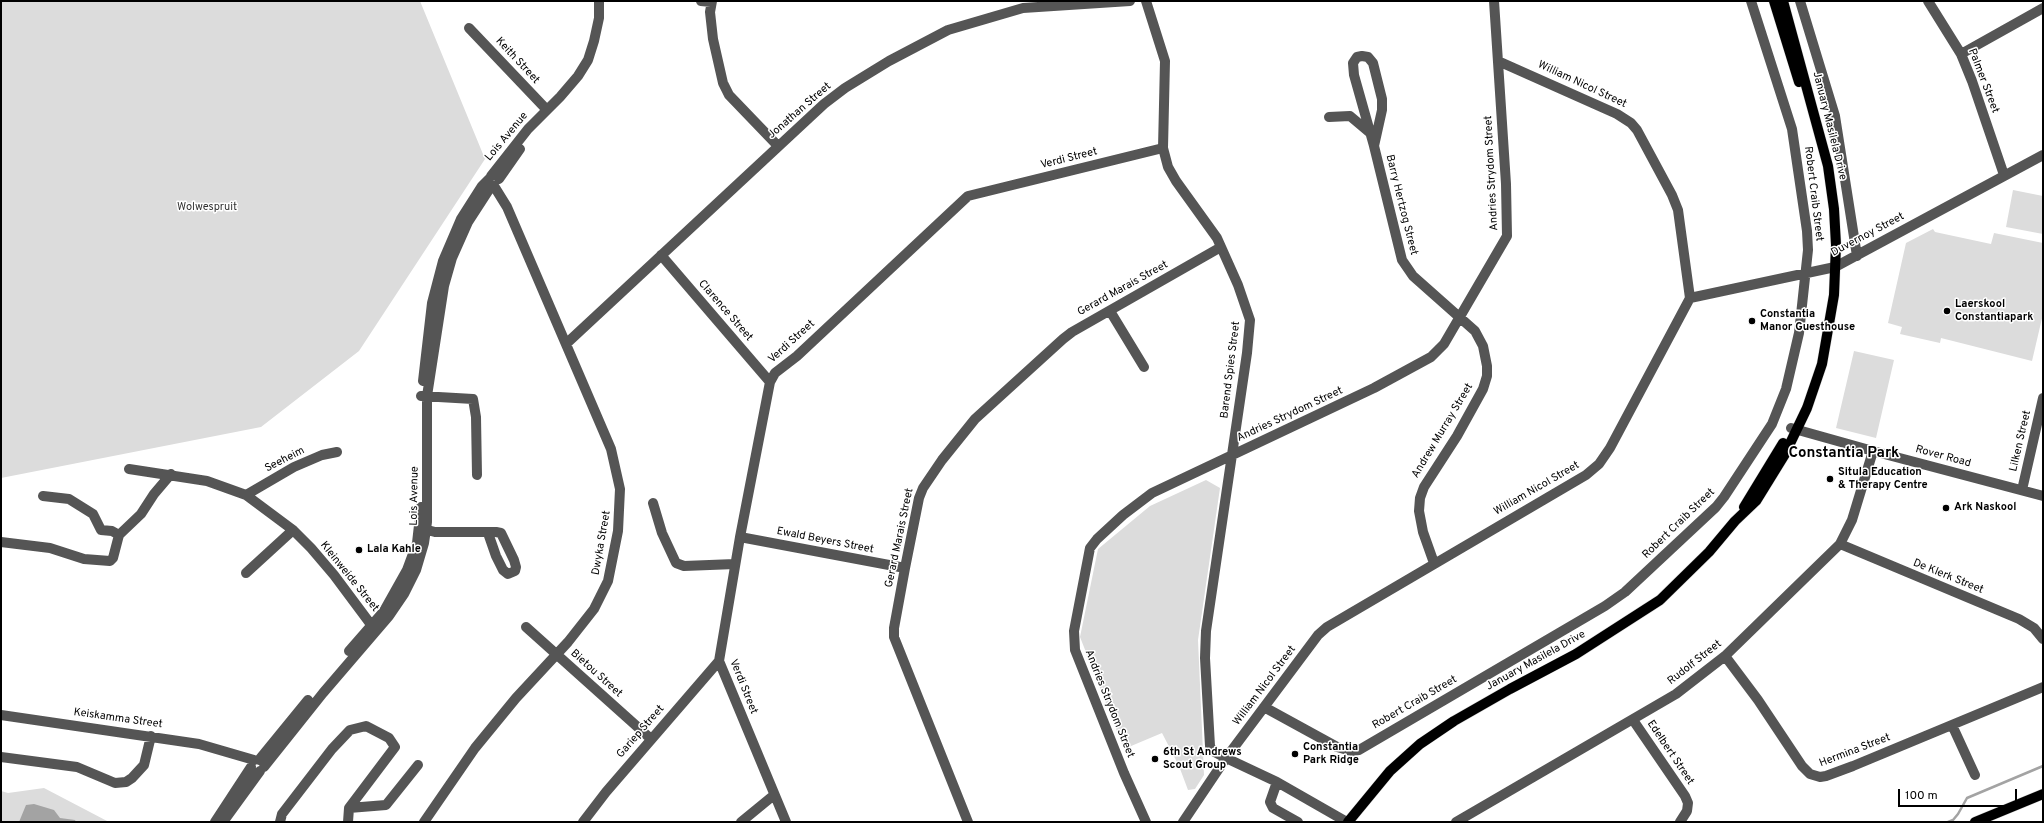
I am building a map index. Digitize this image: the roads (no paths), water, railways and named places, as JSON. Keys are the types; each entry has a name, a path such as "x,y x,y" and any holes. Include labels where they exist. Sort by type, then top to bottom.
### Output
{"main road":[{"name":"January Masilela Drive","path":"1348,822 1390,771 1420,744 1485,703 1576,654 1660,600 1709,552 1735,521 1761,495 1812,396 1822,364 1834,295 1828,210 1821,162 1774,1"},
{"name":"January Masilela Drive","path":"1783,1 1831,181 1836,226 1833,268"},
{"path":"1975,822 2043,794"}],"street":[{"name":"Lois Avenue","path":"215,822 257,765 323,693 374,628 389,616 404,594 421,556 428,495 424,396 447,273 468,222 494,181 533,133 545,112 578,76 588,60 597,30 599,1"},
{"path":"708,1 713,39 723,83 729,95 778,146"},
{"name":"Jonathan Street","path":"567,342 824,104 845,88 889,61 948,30 1023,8 1130,1"},
{"name":"Barend Spies Street","path":"1146,1 1165,61 1163,148 1168,167 1174,178 1213,231 1238,285 1250,320 1205,647 1209,740 1213,751 1277,782 1348,822"},
{"name":"Andries Strydom Street","path":"1146,822 1124,773 1075,650 1074,631 1090,548 1097,539 1145,497 1358,396 1431,357 1444,344 1507,236 1506,184 1494,1"},
{"name":"Robert Craib Street","path":"1264,708 1337,747 1351,751 1359,750 1605,606 1626,592 1716,507 1772,424 1780,406 1793,363 1808,250 1807,231 1792,129 1751,1"},
{"path":"1800,1 1835,116 1857,256"},
{"name":"Palmer Street","path":"1928,1 1961,54 1972,81 2004,175"},
{"path":"1961,54 2043,8"},
{"name":"Keith Street","path":"470,28 545,112"},
{"name":"Barry Hertzog Street","path":"1374,146 1382,110 1382,99 1373,63 1368,57 1362,56 1355,60 1353,67 1404,264 1413,276 1460,318"},
{"name":"William Nicol Street","path":"1183,822 1226,758 1318,635 1327,627 1586,475 1599,464 1610,448 1690,298 1678,210 1672,195 1637,130 1631,123 1617,114 1498,61"},
{"path":"1329,117 1350,116 1370,133"},
{"name":"Verdi Street","path":"786,822 718,661 770,382 775,374 797,356 968,196 1163,148"},
{"name":"Duvernoy Street","path":"1690,298 1833,268 2043,155"},
{"name":"Dwyka Street","path":"424,822 475,748 516,698 583,624 603,593 614,557 621,506 620,489 611,449 567,342 503,197 494,181"},
{"name":"Gerard Marais Street","path":"968,822 894,637 894,628 919,498 927,479 975,419 1054,346 1072,332 1221,247"},
{"name":"Clarence Street","path":"662,255 770,382"},
{"path":"1110,311 1144,367"},
{"name":"Andrew Murray Street","path":"1434,563 1423,532 1419,512 1420,498 1424,487 1457,436 1479,397 1487,376 1486,360 1479,338 1475,331 1460,318"},
{"path":"424,396 470,398 474,401 476,417 477,476"},
{"name":"Lilken Street","path":"2022,490 2043,398"},
{"name":"Rover Road","path":"1794,429 1873,452 2043,496"},
{"name":"Seeheim","path":"246,495 294,467 322,455 338,452"},
{"name":"Rudolf Street","path":"1456,822 1686,688 1725,656 1840,544 1852,520 1873,452"},
{"name":"Kleinweide Street","path":"129,469 171,474 207,481 246,495 293,530 334,575 374,628"},
{"path":"1,542 50,548 84,560 110,561 113,558 119,535 141,514 154,494 171,474"},
{"path":"43,496 69,499 93,514 101,530 112,531 119,535"},
{"path":"653,503 662,533 676,563 684,566 735,564"},
{"path":"423,529 488,533"},
{"path":"246,573 293,530"},
{"name":"Ewald Beyers Street","path":"740,537 905,568"},
{"name":"De Klerk Street","path":"1840,544 2019,619 2034,628 2043,639"},
{"name":"Bietou Street","path":"526,627 651,739"},
{"name":"Hermina Street","path":"1725,656 1758,700 1806,772 1815,776 1826,776 2043,687"},
{"name":"Gariep Street","path":"583,822 606,792 718,661"},
{"name":"Keiskamma Street","path":"1,715 199,744 231,753 257,765"},
{"name":"Edelbert Street","path":"1633,720 1685,796 1688,803 1687,812 1680,822"},
{"path":"1952,725 1976,775"},
{"path":"280,822 282,814 332,749 350,730 366,726 389,738 395,746 349,808 348,822"},
{"path":"1,757 77,767 115,783 126,782 144,765 150,736"},
{"name":"Lois Avenue","path":"224,822 257,765"},
{"path":"349,808 386,805 418,765"},
{"path":"1277,782 1270,802 1273,808 1298,822"},
{"path":"741,822 774,795"}],"waterway":[{"path":"1948,822 1953,820 1958,814 1967,798 2043,766"}],"place":[{"name":"Laerskool Constantiapark","path":"1947,311"},
{"name":"Constantia Manor Guesthouse","path":"1752,321"},
{"name":"Situla Education & Therapy Centre","path":"1830,479"},
{"name":"Ark Naskool","path":"1946,508"},
{"name":"Lala Kahle","path":"359,550"},
{"name":"Constantia Park Ridge","path":"1295,754"},
{"name":"6th St Andrews Scout Group","path":"1155,759"}],"district":[{"name":"Constantia Park","path":"1844,454"}],"park label":[{"name":"Wolwespruit","path":"207,208"}]}
